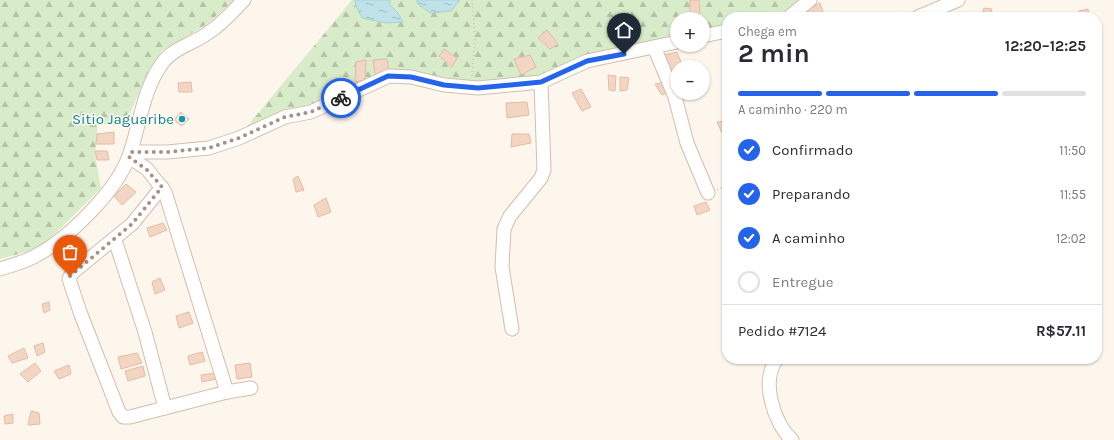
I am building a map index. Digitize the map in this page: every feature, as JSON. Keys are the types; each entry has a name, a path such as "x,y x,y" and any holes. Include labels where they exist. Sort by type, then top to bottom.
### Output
{"street":[{"path":"0,268 37,256 70,230 108,192 124,170 149,87 162,63 174,51 208,33 244,0"},
{"path":"795,12 810,0"},
{"path":"930,12 958,0"},
{"path":"710,35 722,32"},
{"path":"130,154 209,148 239,138 285,117 311,112 388,76 411,77 444,85 470,88 541,82 587,61 670,44"},
{"path":"654,47 675,97 687,143 708,194"},
{"path":"512,329 502,267 504,229 510,216 541,178 544,170 541,82"},
{"path":"130,154 162,187 177,228 227,392"},
{"path":"162,187 141,214 115,240 72,273 69,282 120,414 123,417 130,416 227,392 251,388"},
{"path":"115,240 125,276 144,332 165,408"},
{"path":"773,364 770,378 772,402 779,424 792,440"}],"path":[{"path":"470,88 474,60 472,0"}],"green space":[{"path":"0,0 234,0 207,24 162,51 147,74 125,125 98,124 95,155 101,188 41,248 0,259"},
{"path":"352,0 802,0 789,12 722,12 722,27 710,30 710,12 670,12 670,39 543,78 499,84 466,82 414,72 240,135"}],"water":[{"path":"355,0 390,0 389,4 398,13 403,22 386,23 362,18 356,6"},
{"path":"417,0 460,0 451,11 430,13 417,3"}],"building":[{"path":"690,0 699,0 700,12 690,12"},
{"path":"820,3 823,12 808,12 807,10"},
{"path":"984,8 992,9 991,12 983,12"},
{"path":"1088,9 1088,12 1079,12"},
{"path":"547,30 558,44 550,49 538,38"},
{"path":"444,49 457,58 452,67 439,56"},
{"path":"677,52 680,60 670,60 670,72 663,55"},
{"path":"530,55 536,67 521,75 514,59"},
{"path":"387,59 389,70 375,75 373,60"},
{"path":"366,60 365,80 355,82 356,62"},
{"path":"608,75 616,76 615,91 609,90"},
{"path":"620,77 629,78 627,90 620,91"},
{"path":"191,82 192,92 179,92 178,83"},
{"path":"667,82 670,87 670,92 662,95 655,84"},
{"path":"581,89 591,107 582,111 572,93"},
{"path":"527,102 529,115 507,118 506,103"},
{"name":"Sitio Jaguaribe","path":"181,112 189,119 182,126 174,120"},
{"path":"717,122 722,122 722,133"},
{"path":"114,132 114,144 96,144 97,134"},
{"path":"512,134 529,134 531,143 511,147"},
{"path":"95,151 107,151 109,160 97,160"},
{"path":"298,176 304,190 296,192 293,179"},
{"path":"126,184 136,192 122,205 114,196"},
{"path":"326,198 331,212 318,217 314,205"},
{"path":"706,202 710,210 697,215 694,206"},
{"path":"163,223 167,230 150,237 147,228"},
{"path":"160,278 165,290 155,294 152,282"},
{"path":"49,302 50,310 44,313 42,304"},
{"path":"189,312 193,323 179,328 176,316"},
{"path":"43,343 45,352 37,356 34,346"},
{"path":"24,348 28,358 12,363 8,356"},
{"path":"202,352 205,361 190,365 188,356"},
{"path":"137,353 142,363 121,369 118,357"},
{"path":"35,363 41,371 28,382 20,374"},
{"path":"250,363 252,377 237,379 235,365"},
{"path":"69,365 71,374 59,379 54,371"},
{"path":"143,366 145,376 128,381 125,371"},
{"path":"215,373 216,379 202,382 201,375"},
{"path":"31,411 39,413 40,424 28,425"},
{"path":"13,414 13,423 5,424 4,416"}],"way so far":[{"path":"70,276 115,240 132,224 162,187 147,170 129,157 131,152 167,152 209,148 259,130 285,117 311,112 341,98"}],"place":[{"name":"Sitio Jaguaribe","path":"182,119"}],"route":[{"path":"341,98 388,76 411,77 444,85 478,88 541,82 587,61 624,54"}]}
